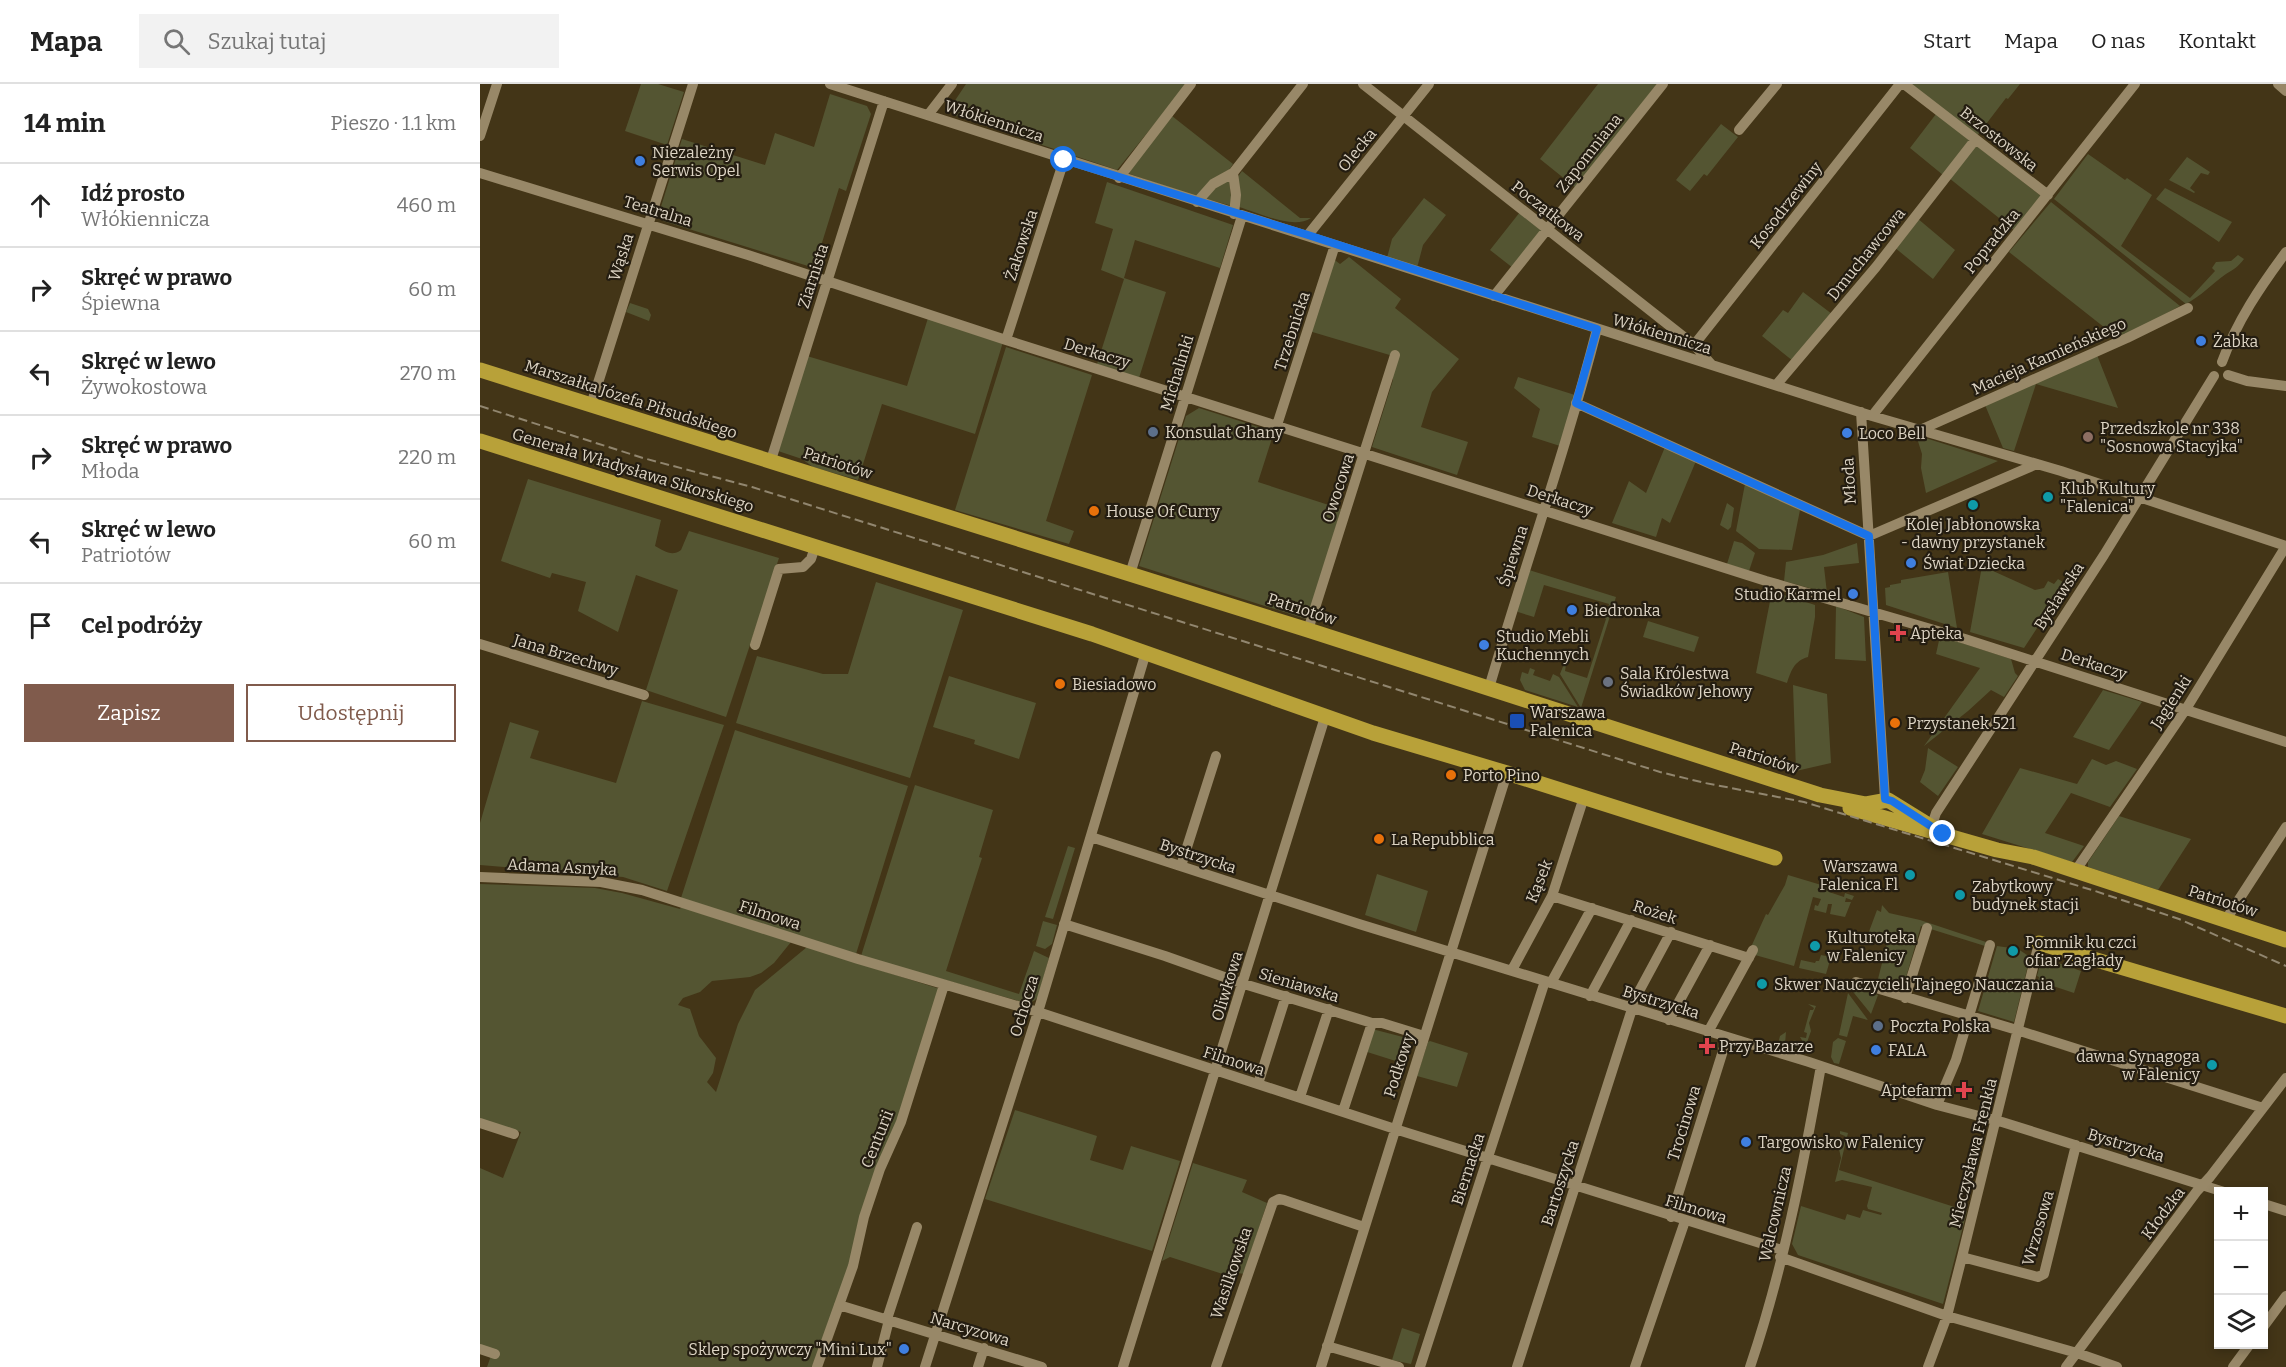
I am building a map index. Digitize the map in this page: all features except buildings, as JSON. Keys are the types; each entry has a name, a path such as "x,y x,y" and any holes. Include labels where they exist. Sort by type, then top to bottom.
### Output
{"main road":[{"name":"Marszałka Józefa Piłsudskiego","path":"480,370 771,460"},
{"name":"Generała Władysława Sikorskiego","path":"480,441 815,547"},
{"name":"Patriotów","path":"771,460 1820,795 1885,809 1935,830 2076,870 2286,940"},
{"path":"815,547 1146,652 1325,717 1436,753 1507,773 1775,858"},
{"path":"2039,943 2286,1017"}],"street":[{"path":"480,136 497,84"},
{"name":"Wąska","path":"591,405 693,84"},
{"name":"Włókiennicza","path":"830,84 1119,178 1308,235 1494,297 1867,414 2037,464 2286,546"},
{"path":"928,115 952,84"},
{"path":"1119,178 1191,84"},
{"path":"1197,202 1213,184 1233,173 1303,84"},
{"name":"Początkowa","path":"1363,84 1694,345 1712,365"},
{"name":"Olecka","path":"1308,235 1429,84"},
{"name":"Zapomniana","path":"1494,297 1663,84"},
{"path":"1739,130 1777,84"},
{"name":"Brzostowska","path":"1902,84 2048,195"},
{"name":"Kosodrzewiny","path":"1694,345 1902,84"},
{"name":"Popradzka","path":"1867,414 2048,195 2135,84"},
{"path":"2278,84 2286,91"},
{"name":"Ziarnista","path":"771,460 884,101"},
{"name":"Dmuchawcowa","path":"1777,384 1876,267 1975,140"},
{"name":"Żakowska","path":"1006,340 1064,160"},
{"name":"Teatralna","path":"480,173 648,223 827,282"},
{"name":"Michalinki","path":"1130,574 1238,215 1233,173"},
{"name":"Trzebnicka","path":"1277,425 1335,245"},
{"path":"2286,252 2239,322 2222,362 2214,366 2212,371 2219,379 2228,375 2247,381 2286,386"},
{"name":"Derkaczy","path":"827,282 1543,511 1816,597 1875,612 2035,661 2286,742"},
{"name":"Macieja Kamieńskiego","path":"1920,430 2127,338 2188,308"},
{"name":"Śpiewna","path":"1489,688 1597,329"},
{"name":"Owocowa","path":"1308,630 1395,355"},
{"path":"2222,362 2228,367 2228,375"},
{"name":"Bysławska","path":"1935,830 1936,813 2035,661 2214,376"},
{"path":"1576,403 1869,536 2037,464"},
{"name":"Młoda","path":"1867,414 1866,525 1869,536 1875,612 1885,809"},
{"name":"Jagienki","path":"2076,870 2186,709 2286,546"},
{"path":"755,645 779,569 803,567 811,559 815,547"},
{"name":"Jana Brzechwy","path":"480,644 644,695"},
{"name":"Ochocza","path":"925,1367 1038,1012 1146,652"},
{"name":"Oliwkowa","path":"1123,1367 1244,984 1325,717"},
{"path":"1181,866 1216,756"},
{"name":"Podkowy","path":"1321,1367 1507,773"},
{"name":"Kąsek","path":"1512,970 1552,896 1584,797"},
{"path":"2226,921 2284,834"},
{"name":"Bystrzycka","path":"1091,837 1590,996 1821,1066 1937,1105 1997,1121 2214,1188"},
{"name":"Adama Asnyka","path":"480,877 601,882 623,885 676,901"},
{"name":"Rożek","path":"1552,896 1710,945 1751,954 1708,1032"},
{"name":"Filmowa","path":"676,901 1038,1012 1487,1159 1685,1221 1781,1253 1947,1316 2077,1353 2116,1367"},
{"name":"Biernacka","path":"1420,1367 1487,1159 1548,982 1592,908"},
{"path":"1590,996 1631,920"},
{"name":"Sieniawska","path":"1064,924 1244,984 1372,1023 1382,1023 1424,1035"},
{"path":"1905,998 1927,928"},
{"name":"Bartoszycka","path":"1517,1367 1631,1008 1671,932"},
{"name":"Mieczysława Frenkla","path":"1928,1367 1947,1316 1997,1121 2039,943"},
{"path":"1669,1020 1710,945"},
{"path":"1937,1105 1956,1060 1990,945"},
{"path":"1857,982 2263,1108"},
{"name":"Centurii","path":"817,1367 853,1266 864,1217 880,1169 901,1122 944,985"},
{"path":"1258,1084 1286,996"},
{"path":"1300,1097 1329,1009"},
{"path":"1343,1112 1372,1023"},
{"name":"Trocinowa","path":"1671,1217 1727,1038"},
{"name":"Walcownicza","path":"1750,1367 1763,1329 1781,1253 1821,1066"},
{"name":"Kłodzka","path":"2066,1367 2286,1078"},
{"path":"480,1123 514,1134"},
{"name":"Wrzosowa","path":"1962,1257 2038,1276 2044,1274 2076,1145"},
{"name":"Wasilkowska","path":"1216,1367 1270,1207 1276,1200 1284,1200 1364,1227"},
{"path":"2268,1205 2286,1211"},
{"path":"1635,1367 1685,1221"},
{"path":"877,1366 888,1320 917,1227"},
{"path":"2268,1321 2286,1296"},
{"name":"Narcyzowa","path":"839,1305 1041,1367"},
{"path":"1327,1346 1399,1367"},
{"path":"978,1367 984,1348"},
{"path":"480,1349 495,1354"},
{"path":"2233,1367 2246,1349"}],"green space":[{"path":"641,84 658,84 684,92 667,145 625,131"},
{"path":"966,84 1187,84 1117,170 953,115 954,102"},
{"path":"1598,84 1657,84 1576,188 1540,159"},
{"path":"1910,84 2020,84 2008,99 2006,98 1977,136"},
{"path":"830,94 867,106 871,114 846,191 839,188 816,262 808,266 663,221 659,213 682,139 765,165 775,133 814,147"},
{"path":"1936,114 1970,140 1943,175 1910,148"},
{"path":"1172,116 1233,164 1227,173 1197,197 1127,173"},
{"path":"1721,124 1738,137 1707,176 1704,174 1690,191 1676,180"},
{"path":"1975,144 2041,196 2014,230 1949,178"},
{"path":"2088,154 2125,180 2127,178 2152,195 2121,246 2190,298 2215,271 2212,268 2216,262 2231,261 2238,255 2244,259 2236,268 2186,304 2054,199"},
{"path":"2187,157 2210,172 2208,175 2201,173 2190,188 2194,193 2169,180"},
{"path":"1242,171 1300,218 1311,218 1304,221 1286,221 1239,207 1237,178"},
{"path":"1229,178 1232,206 1203,198"},
{"path":"1107,182 1233,225 1220,268 1135,240 1124,278 1166,292 1139,378 1097,364 1124,279 1101,270 1113,229 1095,223"},
{"path":"2165,188 2232,222 2219,242 2156,199"},
{"path":"1424,198 1446,215 1423,245 1417,268 1387,258 1392,239"},
{"path":"2051,202 2180,306 2119,339 2009,252"},
{"path":"1520,212 1542,230 1513,268 1490,250"},
{"path":"1917,218 1955,250 1933,279 1894,247"},
{"path":"1349,257 1401,299 1395,308 1459,359 1432,392 1421,427 1468,442 1457,475 1372,447 1393,380 1393,356 1309,331 1332,258 1340,264"},
{"path":"1803,292 1832,314 1793,361 1762,336 1783,310 1788,313"},
{"path":"630,303 648,309 651,315 649,321 626,312"},
{"path":"928,318 1003,342 975,434 882,404 858,480 813,467 802,459 778,451 807,356 907,386"},
{"path":"1006,347 1092,375 1046,521 1074,531 1069,544 955,510"},
{"path":"2097,355 2118,408 2036,384 2014,451 2003,448 1985,405"},
{"path":"1518,377 1575,395 1560,446 1532,437 1540,409 1514,388"},
{"path":"1199,408 1274,432 1258,482 1341,509 1309,620 1139,566 1186,416"},
{"path":"1916,435 1998,461 1926,493 1921,468 1922,454"},
{"path":"1665,447 1696,461 1670,523 1662,518 1656,537 1612,523 1629,481 1646,493"},
{"path":"528,479 661,520 655,546 668,552 674,553 681,550 689,531 779,558 726,717 646,690 678,590 636,575 618,632 578,611 586,582 552,573 550,578 501,561"},
{"path":"1745,484 1800,510 1792,550 1759,549 1736,531"},
{"path":"1727,503 1734,508 1731,527 1728,530 1720,525"},
{"path":"1734,541 1742,543 1755,553 1749,571 1727,564"},
{"path":"1857,543 1859,563 1824,567 1827,593 1784,581 1786,562 1823,555"},
{"path":"1982,566 2035,590 2044,588 2048,581 2054,584 2058,579 2066,584 2024,648 1970,632"},
{"path":"1529,570 1616,597 1581,708 1560,674 1564,664 1566,665 1565,671 1587,678 1609,604 1544,585 1534,617 1518,612"},
{"path":"1948,572 1957,628 1886,605 1885,588 1890,585 1901,583 1901,580"},
{"path":"876,582 963,610 910,778 736,723 757,656 823,674 848,674"},
{"path":"1772,591 1815,605 1808,657 1796,664 1787,683 1756,673"},
{"path":"1836,606 1864,617 1866,661 1835,659"},
{"path":"1648,621 1699,637 1694,652 1643,637"},
{"path":"1940,636 2011,659 2018,676 2004,697 1991,690 1924,746 1980,668 1936,654"},
{"path":"1530,668 1535,670 1533,675 1550,681 1553,674 1559,677 1578,707 1525,690 1520,680 1522,672 1528,674"},
{"path":"949,676 1036,703 1019,759 974,744 975,740 933,727"},
{"path":"1793,685 1827,694 1831,763 1796,771"},
{"path":"2103,690 2142,702 2109,750 2073,737"},
{"path":"642,701 724,725 667,891 623,877 480,865 480,823 510,722 539,731 530,758 616,783"},
{"path":"735,730 908,786 856,954 681,898"},
{"path":"1928,748 1958,767 1938,796 1920,782 1925,770"},
{"path":"2092,759 2106,765 2116,761 2137,769 2110,807 2071,793 2045,833 2084,846 2072,862 1982,834 2020,768 2077,784"},
{"path":"915,785 993,810 979,857 982,858 946,971 1019,994 1034,951 1049,958 1038,997 1034,1001 1026,1003 861,956"},
{"path":"2119,816 2191,839 2158,890 2088,867 2088,862"},
{"path":"1068,846 1075,848 1053,919 1045,917"},
{"path":"1377,874 1428,891 1416,932 1365,915"},
{"path":"1788,875 1828,887 1829,892 1844,897 1845,893 1854,896 1852,900 1846,898 1845,902 1851,902 1845,917 1830,914 1832,904 1828,904 1826,913 1814,910 1815,905 1818,906 1821,899 1813,897 1794,966 1755,955 1751,947 1766,914 1768,915 1785,885"},
{"path":"480,884 595,888 622,893 680,909 681,907 791,942 774,963 761,973 750,977 712,981 700,992 683,998 678,1005 690,1009 699,1036 716,1058 713,1073 707,1082 716,1092 738,1024 755,990 807,947 940,989 845,1282 812,1367 487,1367 493,1350 480,1345 480,1168 503,1178 521,1132 480,1119"},
{"path":"1882,905 1889,913 1920,920 1986,942 1985,946 1921,926 1902,991 1877,983 1887,943 1867,937 1877,910 1881,912"},
{"path":"1043,921 1057,925 1052,944 1045,949 1036,946"},
{"path":"1997,946 2018,949 2030,957 2014,1022 1978,1011"},
{"path":"1821,955 1831,957 1826,974 1799,968 1801,960 1815,963 1819,961"},
{"path":"2047,959 2081,971 2074,993 2038,981 2041,961"},
{"path":"1850,986 1878,995 1871,1014 1850,988"},
{"path":"1848,993 1868,1020 1853,1016 1847,1037 1839,1035"},
{"path":"1808,1004 1816,1006 1809,1023 1811,1031 1804,1051 1778,1044 1780,1036 1786,1032 1785,1044 1793,1046 1795,1040 1798,1045 1803,1042 1800,1037 1806,1038 1807,1033 1804,1032 1810,1010 1814,1008"},
{"path":"1372,1029 1403,1037 1408,1044 1402,1063 1364,1051"},
{"path":"1838,1038 1846,1041 1839,1064 1834,1063 1831,1057 1833,1042"},
{"path":"1430,1041 1468,1053 1457,1087 1417,1076"},
{"path":"1015,1110 1097,1136 1090,1160 1123,1170 1131,1146 1180,1161 1152,1251 985,1199"},
{"path":"1840,1131 1848,1133 1839,1170 1967,1211 1943,1304 1798,1255 1792,1244 1801,1206 1845,1220 1847,1214 1860,1218 1863,1210 1881,1215 1882,1213 1868,1209 1872,1187 1842,1180 1835,1182 1841,1158 1838,1145 1843,1145 1845,1136 1840,1134"},
{"path":"1193,1163 1247,1180 1242,1192 1267,1203 1244,1274 1238,1273 1234,1281 1232,1277 1170,1257 1162,1261"},
{"path":"1402,1328 1420,1334 1411,1364 1392,1360"}],"railway":[{"path":"480,406 643,458 752,487 1660,772 1804,802 2095,891 2179,919 2286,966"}],"place":[{"name":"Niezależny Serwis Opel","path":"640,161"},
{"name":"Żabka","path":"2201,341"},
{"name":"Konsulat Ghany","path":"1153,432"},
{"name":"Loco Bell","path":"1847,433"},
{"name":"Przedszkole nr 338 \"Sosnowa Stacyjka\"","path":"2088,437"},
{"name":"Klub Kultury \"Falenica\"","path":"2048,497"},
{"name":"Kolej Jabłonowska - dawny przystanek","path":"1973,505"},
{"name":"House Of Curry","path":"1094,511"},
{"name":"Świat Dziecka","path":"1911,563"},
{"name":"Studio Karmel","path":"1853,594"},
{"name":"Biedronka","path":"1572,610"},
{"name":"Apteka","path":"1898,633"},
{"name":"Studio Mebli Kuchennych","path":"1484,645"},
{"name":"Sala Królestwa Świadków Jehowy","path":"1608,682"},
{"name":"Biesiadowo","path":"1060,684"},
{"name":"Warszawa Falenica","path":"1517,721"},
{"name":"Przystanek 521","path":"1895,723"},
{"name":"Porto Pino","path":"1451,775"},
{"name":"La Repubblica","path":"1379,839"},
{"name":"Warszawa Falenica Fl","path":"1910,875"},
{"name":"Zabytkowy budynek stacji","path":"1960,895"},
{"name":"Kulturoteka w Falenicy","path":"1815,946"},
{"name":"Pomnik ku czci ofiar Zagłady","path":"2013,951"},
{"name":"Skwer Nauczycieli Tajnego Nauczania","path":"1762,984"},
{"name":"Poczta Polska","path":"1878,1026"},
{"name":"Przy Bazarze","path":"1707,1046"},
{"name":"FALA","path":"1876,1050"},
{"name":"dawna Synagoga w Falenicy","path":"2212,1065"},
{"name":"Aptefarm","path":"1964,1090"},
{"name":"Targowisko w Falenicy","path":"1746,1142"},
{"name":"Sklep spożywczy \"Mini Lux\"","path":"904,1349"}],"route":[{"path":"1064,160 1308,235 1597,329 1576,403 1869,536 1885,799 1892,801 1943,834"}]}
